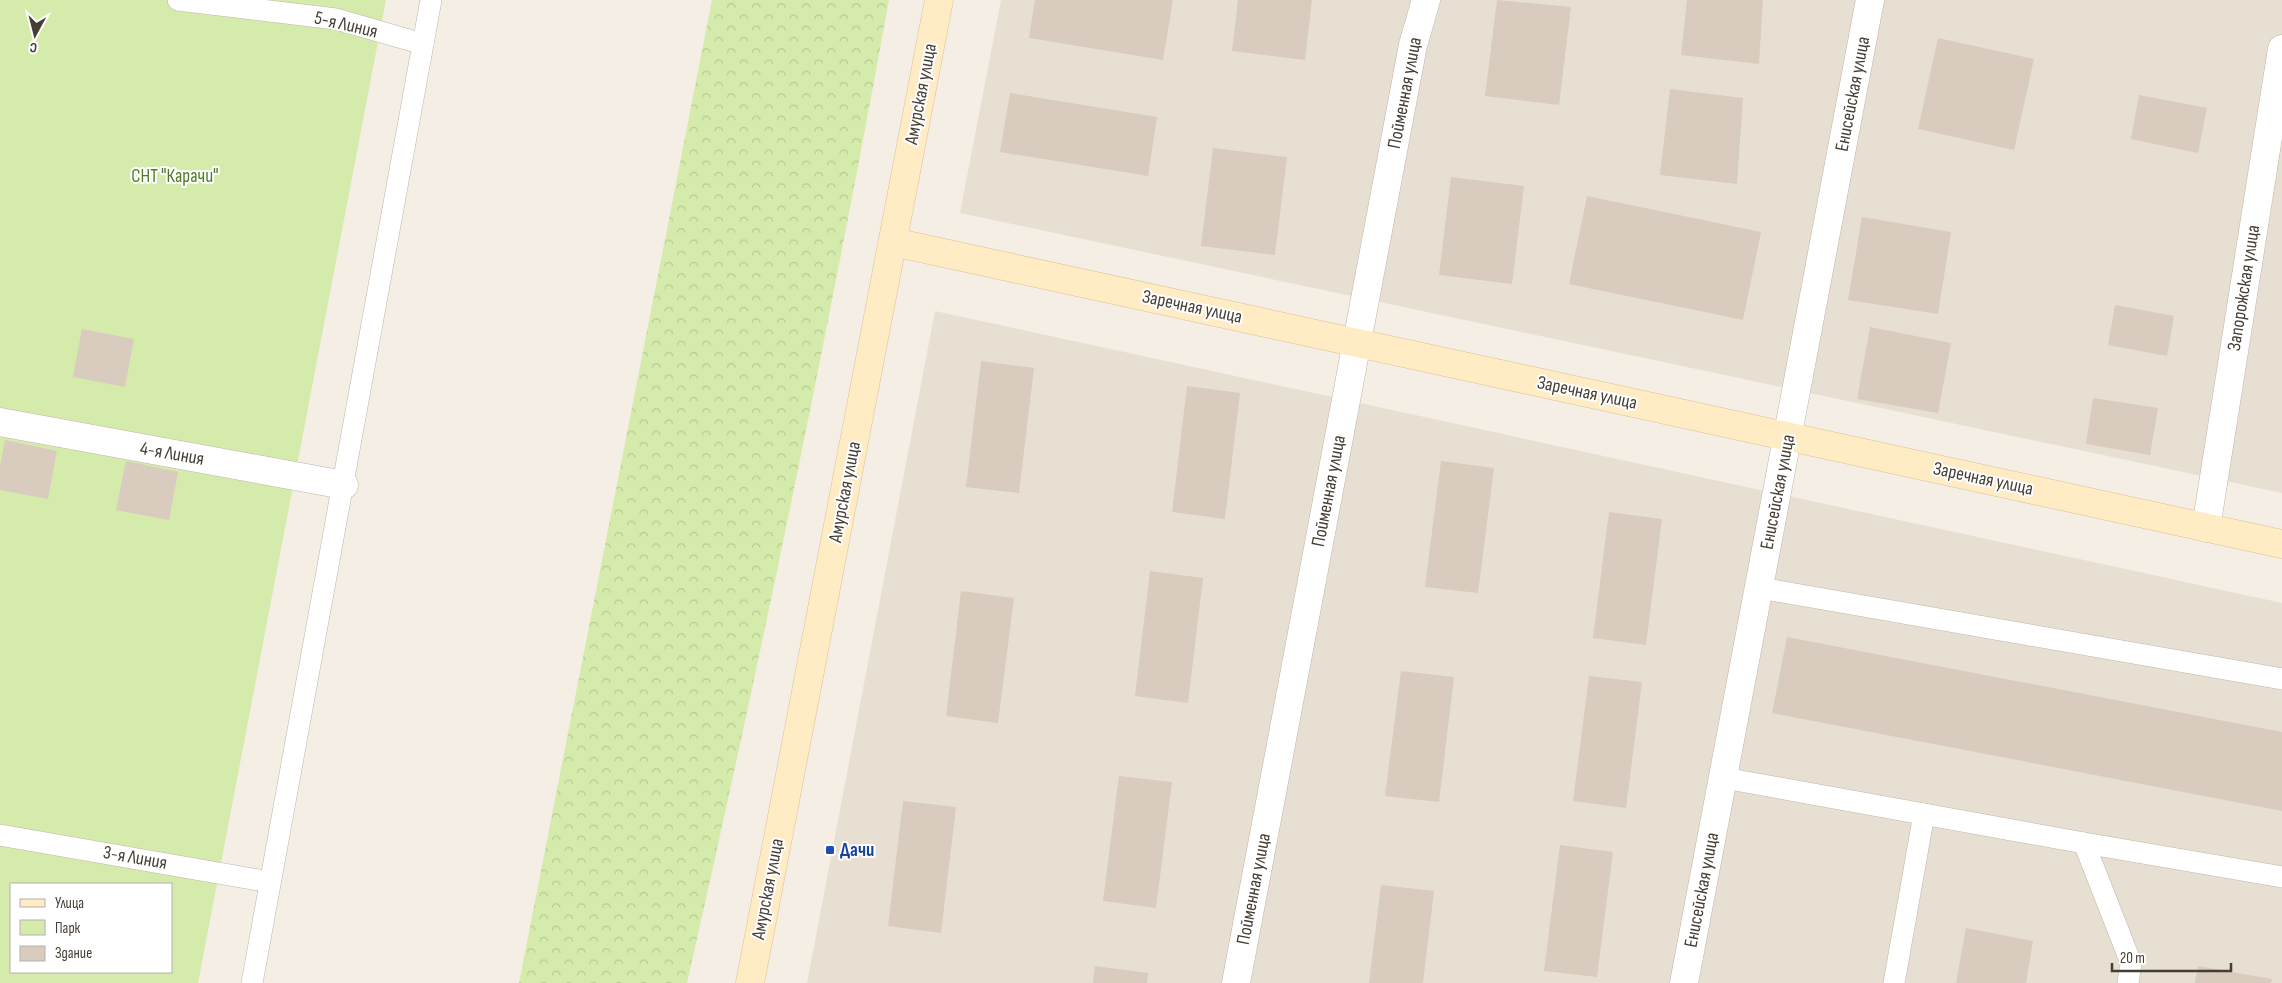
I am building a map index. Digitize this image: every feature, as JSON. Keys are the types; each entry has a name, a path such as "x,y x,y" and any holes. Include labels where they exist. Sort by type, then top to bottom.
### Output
{"street":[{"name":"Амурская улица","path":"750,983 939,0"},
{"name":"Пойменная улица","path":"1236,983 1413,45 1426,0"},
{"name":"Енисейская улица","path":"1684,983 1870,0"},
{"name":"Запорожская улица","path":"2206,528 2282,49"},
{"name":"Заречная улица","path":"893,242 2282,544"},
{"name":"4-я Линия","path":"0,422 344,485"}],"lane":[{"name":"5-я Линия","path":"178,0 336,19 423,44"},
{"path":"252,983 431,0"},
{"path":"1760,588 2282,679"},
{"path":"1724,778 2282,877"},
{"path":"1894,983 1924,814"},
{"name":"3-я Линия","path":"0,835 270,882"},
{"path":"2084,843 2131,963 2128,983"}],"shaded area":[{"path":"1001,0 2282,0 2282,493 960,213"},
{"path":"935,311 2282,603 2282,983 807,983"}],"green space":[{"name":"СНТ \"Карачи\"","path":"0,0 386,0 198,983 0,983"},
{"path":"712,0 889,0 843,247 793,493 687,983 519,983"}],"building":[{"path":"1035,0 1173,0 1163,60 1029,38"},
{"path":"1238,0 1312,0 1305,60 1232,51"},
{"path":"1497,0 1571,7 1559,105 1485,96"},
{"path":"1687,0 1763,0 1759,64 1681,55"},
{"path":"1938,38 2034,59 2014,150 1918,129"},
{"path":"1670,89 1743,98 1737,184 1660,175"},
{"path":"1010,93 1157,117 1148,176 1000,152"},
{"path":"2139,95 2207,108 2198,153 2131,139"},
{"path":"1213,148 1287,157 1275,255 1201,246"},
{"path":"1451,177 1524,186 1512,284 1439,275"},
{"path":"1587,196 1761,232 1743,320 1569,284"},
{"path":"1862,217 1951,232 1938,314 1848,300"},
{"path":"2115,305 2174,316 2167,356 2108,345"},
{"path":"1870,327 1951,343 1938,413 1857,399"},
{"path":"82,329 134,339 125,387 73,377"},
{"path":"981,361 1034,368 1019,493 966,487"},
{"path":"1187,386 1240,393 1225,519 1172,512"},
{"path":"2093,398 2158,408 2150,455 2086,444"},
{"path":"5,440 57,451 48,499 0,490 0,467"},
{"path":"126,461 178,472 169,520 116,510"},
{"path":"1441,461 1494,468 1478,593 1425,587"},
{"path":"1609,512 1662,519 1646,645 1593,638"},
{"path":"1150,571 1203,578 1188,703 1135,696"},
{"path":"961,591 1014,598 998,723 946,716"},
{"path":"1787,637 2282,732 2282,811 1772,713"},
{"path":"1401,671 1454,677 1439,802 1385,796"},
{"path":"1589,676 1642,682 1626,808 1573,801"},
{"path":"1119,776 1172,782 1156,908 1103,901"},
{"path":"903,801 956,807 941,933 888,926"},
{"path":"1560,845 1613,852 1597,977 1544,971"},
{"path":"1381,885 1434,891 1423,983 1369,983"},
{"path":"1966,928 2033,941 2026,983 1956,983"},
{"path":"1095,966 1148,973 1147,983 1093,983"},
{"path":"2198,966 2272,979 2271,983 2195,983"}],"place":[{"name":"Дачи","path":"830,850"}]}
